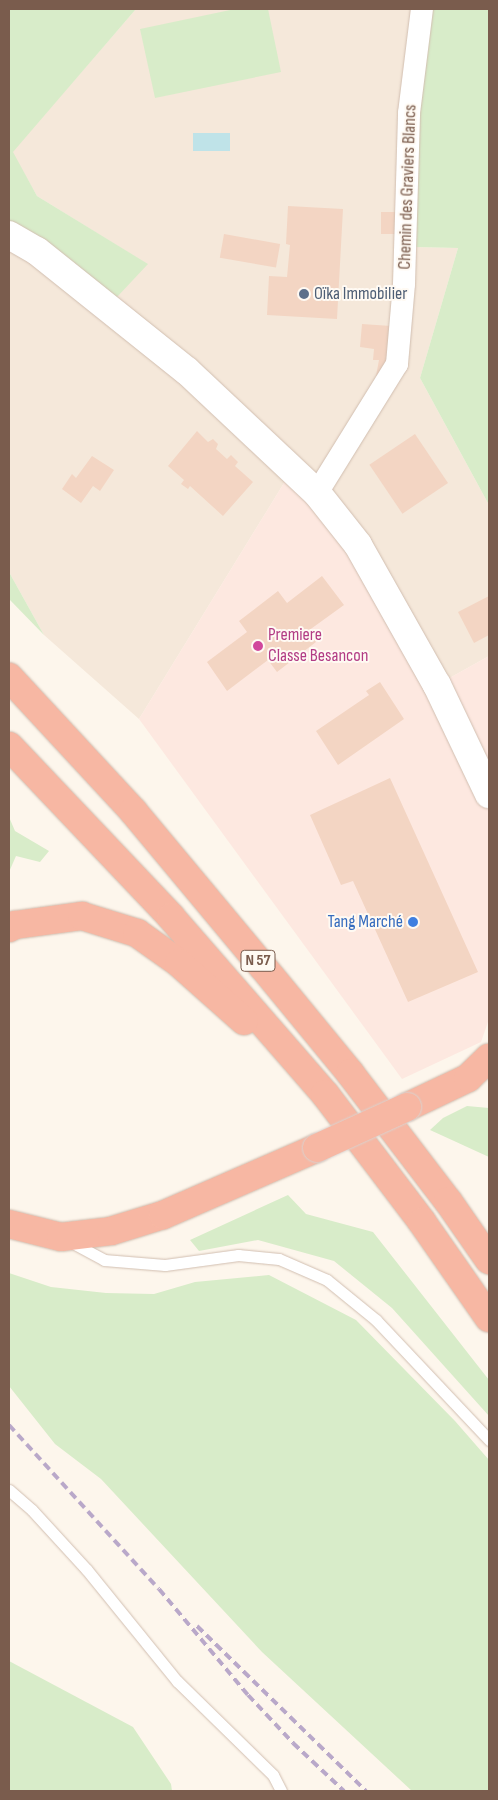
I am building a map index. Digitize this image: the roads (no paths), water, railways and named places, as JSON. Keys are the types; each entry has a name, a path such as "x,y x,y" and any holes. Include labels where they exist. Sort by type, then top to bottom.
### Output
{"highway":[{"name":"N 57","path":"9,677 126,805 263,967 355,1080 448,1201 489,1260"},
{"name":"N 57","path":"9,746 178,925 325,1094 422,1222 489,1318"},
{"path":"9,928 15,925 82,916 137,933 179,963 325,1094"},
{"path":"9,1224 61,1236 111,1231 163,1216 407,1107 479,1080 489,1058"}],"main road":[{"path":"9,235 37,251 187,371 317,493 358,545 437,685 485,777"}],"street":[{"name":"Chemin des Graviers Blancs","path":"317,493 397,364 404,284 409,113 422,9"}],"lane":[{"path":"61,1236 104,1260 165,1265 247,1256 279,1260 327,1280 376,1320 489,1440"},
{"path":"9,1490 32,1510 87,1570 177,1681 273,1775 281,1791"}],"water":[{"path":"193,133 230,133 230,151 193,151"}],"railway":[{"path":"9,1425 159,1589 248,1695 293,1743 344,1791"},
{"path":"197,1626 366,1791"}],"place":[{"name":"Oïka Immobilier","path":"304,294"},
{"name":"Premiere Classe Besancon","path":"258,646"},
{"name":"Tang Marché","path":"413,922"}]}
